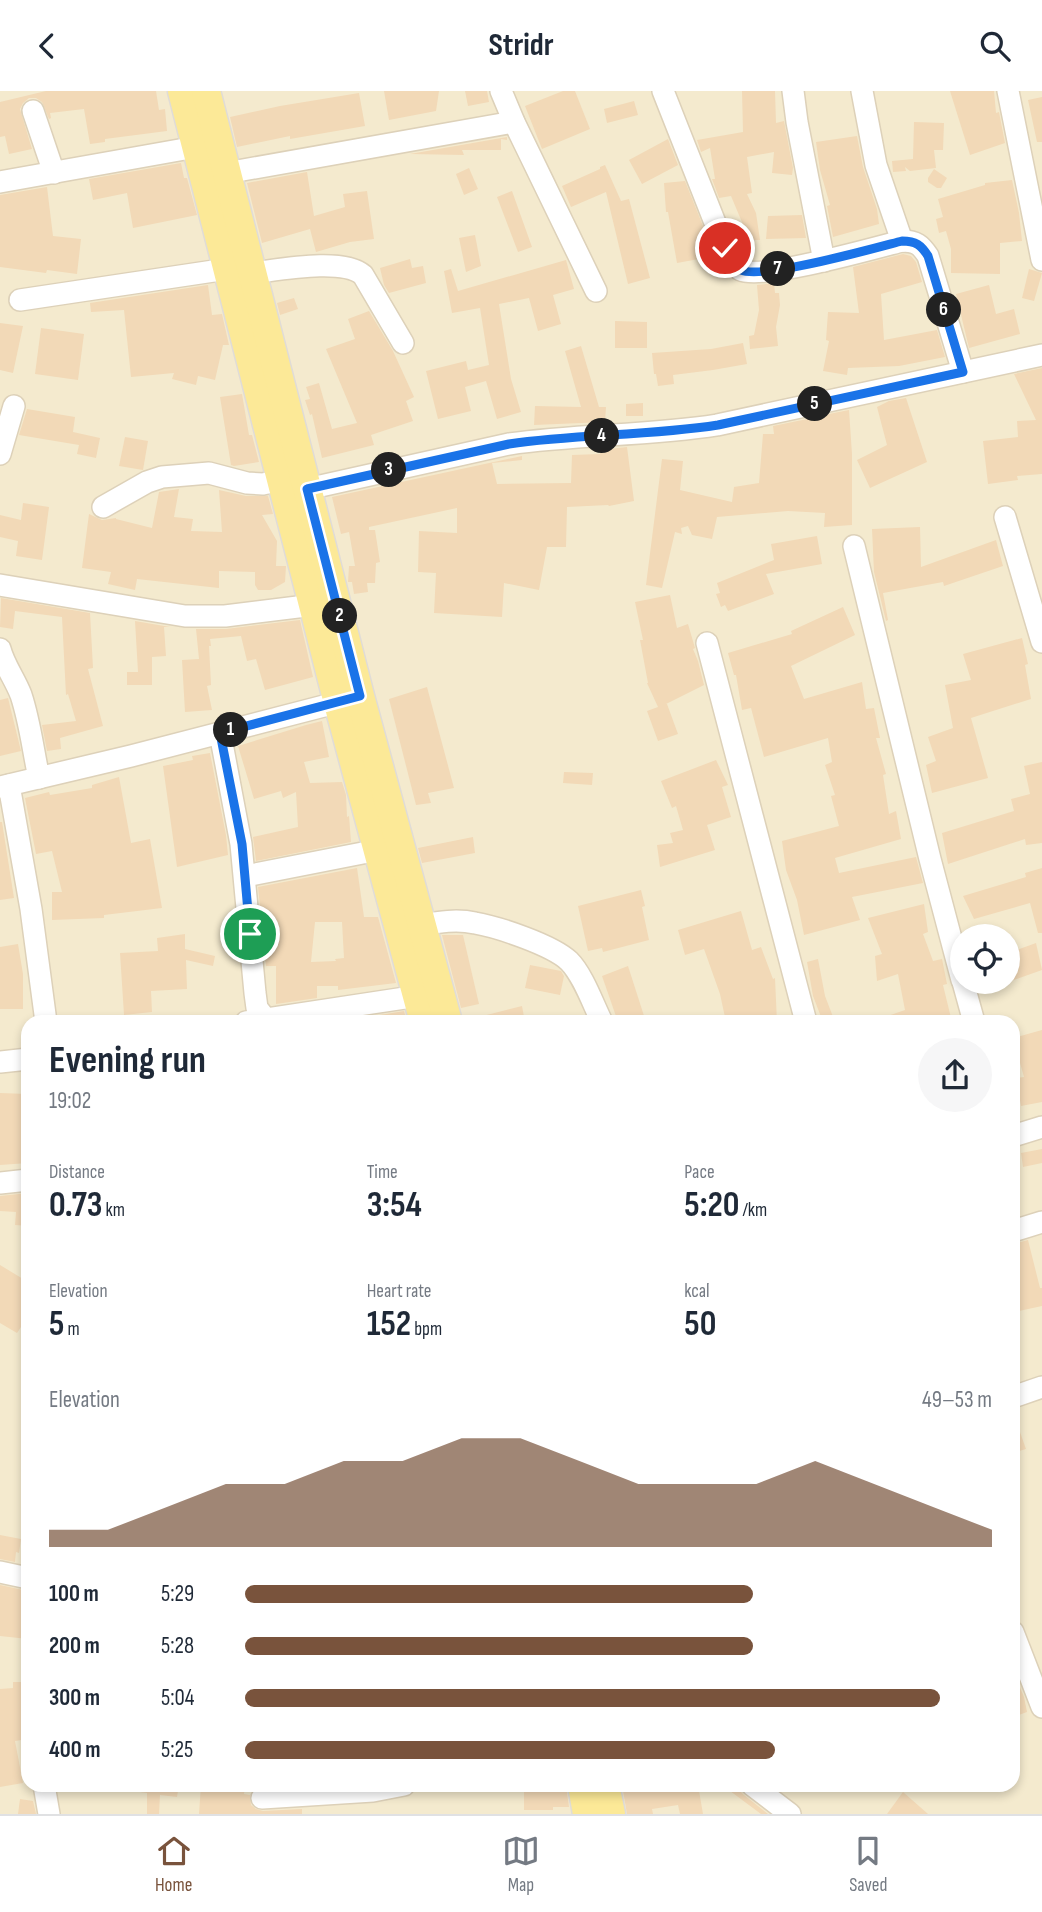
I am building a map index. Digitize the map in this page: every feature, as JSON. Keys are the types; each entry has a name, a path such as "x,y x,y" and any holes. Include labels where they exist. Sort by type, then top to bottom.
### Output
{"main road":[{"path":"182,91 196,147 239,271 349,699 378,850 421,1009"},
{"path":"206,91 226,173 239,271"},
{"path":"294,484 314,605 349,699 421,925 445,1015"},
{"path":"583,1792 587,1814"},
{"path":"606,1792 611,1814"}],"street":[{"path":"501,91 596,291"},
{"path":"663,91 732,261 741,270 755,272 824,261 902,241 920,245 928,256 963,372"},
{"path":"793,91 824,261"},
{"path":"862,91 876,165 902,241"},
{"path":"1008,91 1042,260"},
{"path":"33,111 54,173"},
{"path":"226,173 514,122"},
{"path":"0,182 196,147"},
{"path":"20,300 239,271 325,265 356,269 363,275 403,343"},
{"path":"103,507 147,482 162,477 209,474 247,483 294,484 534,440 683,430 718,425 1042,355"},
{"path":"0,454 14,406"},
{"path":"1004,517 1042,642"},
{"path":"854,546 950,932"},
{"path":"0,585 185,616 225,616 314,605"},
{"path":"707,643 804,1015"},
{"path":"0,649 24,707 39,778"},
{"path":"45,1015 31,909 5,786 349,699"},
{"path":"220,733 242,844 255,993 257,1008 263,1015"},
{"path":"245,876 378,850"},
{"path":"421,925 447,921 474,922 531,940 567,958 575,968 598,1015"},
{"path":"966,994 972,1015"},
{"path":"344,1015 421,1009"},
{"path":"0,1062 21,1060"},
{"path":"1020,1134 1042,1128"},
{"path":"0,1183 21,1181"},
{"path":"1020,1229 1042,1221"},
{"path":"1020,1395 1042,1387"},
{"path":"0,1572 21,1577"},
{"path":"1020,1650 1042,1707"},
{"path":"45,1792 49,1814"},
{"path":"262,1799 359,1792"},
{"path":"761,1792 790,1814"}],"shaded area":[{"path":"0,91 1042,91 1042,1814 0,1814"}],"building":[{"path":"46,91 156,91 159,110 165,109 167,131 105,139 105,142 90,144 84,109 50,113 49,119 42,102 29,98 20,109 32,149 9,154 5,136 0,137 0,102"},
{"path":"384,91 439,91 436,111 389,120"},
{"path":"465,91 487,91 489,102 468,106"},
{"path":"563,91 575,91 590,129 542,149 525,106"},
{"path":"742,91 775,91 776,123 784,121 793,168 792,175 772,173 774,152 747,157 752,193 747,194 756,213 760,240 745,240 744,227 731,196 719,198 712,179 715,179 710,148 701,152 697,140 743,132"},
{"path":"950,91 994,91 996,113 999,112 1005,143 970,155"},
{"path":"359,93 365,126 290,139 290,136 237,147 230,117"},
{"path":"1042,97 1042,142 1037,142 1028,100"},
{"path":"634,101 638,115 607,123 604,109"},
{"path":"914,122 944,123 943,150 934,150 936,168 910,171 905,167 906,171 893,172 892,161 913,159"},
{"path":"857,136 879,224 833,237 827,206 830,205 820,170 816,142"},
{"path":"507,137 507,140 501,139 501,150 462,150 464,155 410,154"},
{"path":"668,139 678,165 642,184 629,160"},
{"path":"181,163 197,215 133,228 127,193 93,200 89,179"},
{"path":"605,165 621,201 629,199 650,278 628,284 606,192 571,207 562,186"},
{"path":"469,168 478,189 464,195 456,174"},
{"path":"934,169 947,178 941,188 928,182"},
{"path":"307,172 314,216 345,207 343,194 367,191 374,239 350,242 316,252 310,229 262,243 247,183"},
{"path":"1012,180 1022,241 1000,243 1000,274 951,273 951,249 946,231 939,233 936,219 943,217 938,199 985,183"},
{"path":"685,181 715,256 677,263 666,212 664,183"},
{"path":"47,187 53,236 81,239 77,274 0,267 0,195"},
{"path":"512,191 532,247 518,252 497,197"},
{"path":"802,215 806,238 766,239 768,216"},
{"path":"475,235 481,266 466,272 459,238"},
{"path":"903,254 911,256 916,262 922,282 881,294 884,340 937,330 945,357 899,366 848,368 847,375 823,371 829,341 826,340 828,312 859,313 853,267"},
{"path":"410,259 412,268 423,266 426,283 389,293 380,268"},
{"path":"566,260 574,289 553,295 561,324 538,331 529,298 499,304 511,379 521,412 497,419 486,381 465,387 471,411 438,419 426,371 466,361 468,370 489,365 480,308 452,313 444,271 451,269 458,291"},
{"path":"1029,269 1042,273 1034,301 1022,298"},
{"path":"774,283 775,293 779,293 780,305 776,327 778,346 750,349 749,336 754,335 759,310 757,285"},
{"path":"208,285 212,315 222,314 229,345 223,345 215,380 198,376 196,385 172,379 174,373 131,377 124,310 91,312 90,303"},
{"path":"989,285 996,314 1014,309 1020,334 969,348 956,294"},
{"path":"294,298 298,309 280,315 277,303"},
{"path":"369,311 393,351 414,397 406,401 413,421 371,435 374,445 322,458 312,414 310,415 305,400 310,399 306,387 319,383 332,429 357,423 326,349 355,339 348,319"},
{"path":"615,321 647,322 647,348 615,348"},
{"path":"0,323 23,326 13,373 0,370"},
{"path":"41,328 84,334 78,380 35,374"},
{"path":"743,343 747,364 673,375 674,384 658,386 652,353 711,349"},
{"path":"581,346 599,407 606,407 605,422 534,425 535,406 581,407 565,351"},
{"path":"1042,368 1042,474 1017,476 1018,480 988,484 983,441 1018,437 1017,421 1036,420 1014,374"},
{"path":"242,394 249,435 252,435 259,462 234,466 231,465 220,397"},
{"path":"906,398 927,462 870,488 857,460 887,445 877,407 889,401"},
{"path":"643,403 643,416 626,416 626,404"},
{"path":"27,409 75,417 73,432 100,438 96,458 77,454 79,445 19,435"},
{"path":"849,410 852,525 824,527 825,513 788,511 717,517 712,539 692,535 688,526 681,528 682,534 675,532 662,588 646,585 662,459 683,461 680,490 732,502 734,487 759,483 763,434 774,434 773,426 817,417 825,418 824,415"},
{"path":"125,437 148,441 143,470 119,466"},
{"path":"627,447 634,501 609,506 567,507 566,547 547,547 539,590 504,583 502,617 434,613 436,573 418,572 419,531 457,533 457,508 369,527 369,530 375,530 380,562 376,563 375,583 367,583 368,592 354,594 352,582 348,582 349,566 355,566 349,532 341,534 332,497 522,456 522,460 492,463 497,484 571,483 572,455 600,454 600,450"},
{"path":"179,489 174,517 193,519 191,531 222,532 219,490 246,496 268,496 273,514 262,515 277,541 276,566 286,566 285,582 271,590 258,590 255,585 255,572 219,571 219,588 137,579 135,590 108,584 111,572 82,568 89,514 102,520 116,518 152,528 159,492"},
{"path":"23,503 49,507 42,560 16,556 18,541 0,537 0,515 21,520"},
{"path":"920,527 921,567 996,540 1003,566 944,586 943,582 883,593 886,621 874,572 872,529"},
{"path":"817,536 822,564 766,574 774,594 728,611 725,605 721,607 716,594 720,593 717,583 774,560 771,544"},
{"path":"670,595 677,628 688,624 704,685 666,704 678,734 658,741 647,711 658,707 647,683 640,640 643,640 635,602"},
{"path":"1,598 90,613 93,668 88,669 103,726 60,738 61,749 47,751 42,725 76,721 68,694 66,695 62,617 15,611 13,629 0,627"},
{"path":"843,607 855,635 791,666 804,699 862,682 866,709 874,708 880,738 876,738 886,774 883,775 889,814 896,811 901,839 835,858 839,873 916,857 923,883 852,897 860,920 804,935 797,900 786,870 782,841 839,826 831,796 835,795 825,765 832,762 828,738 764,757 751,708 742,710 736,675 728,653 792,634 791,631"},
{"path":"300,620 313,677 265,690 256,659 247,661 241,636 210,639 211,685 207,686 212,710 185,712 182,660 199,659 196,629 226,629"},
{"path":"135,621 170,627 164,627 166,656 152,657 152,685 127,685 127,672 138,672"},
{"path":"1022,638 1028,664 1025,665 1031,699 971,718 988,778 932,793 926,765 936,761 928,737 953,728 945,685 971,680 963,654"},
{"path":"427,687 454,788 428,793 431,803 416,805 389,699"},
{"path":"8,698 21,751 0,756 0,700"},
{"path":"322,721 329,757 304,762 310,783 342,782 351,842 256,861 253,837 298,827 296,792 283,798 281,791 254,799 238,746"},
{"path":"210,753 228,855 177,867 163,766 193,760 192,756"},
{"path":"716,760 728,785 722,787 731,817 707,825 715,850 660,867 657,845 673,843 670,833 683,830 676,806 672,808 661,781"},
{"path":"1042,762 1042,843 1026,845 1025,839 948,864 942,833 1014,811 1011,799 1030,794 1024,766"},
{"path":"564,772 593,773 592,785 563,783"},
{"path":"119,777 131,843 150,839 162,908 104,915 104,918 52,920 52,892 62,892 52,851 36,854 25,798 49,792 50,795 92,788 92,785"},
{"path":"0,822 14,898 0,900"},
{"path":"473,837 475,853 422,863 418,848"},
{"path":"357,868 364,917 378,917 396,983 338,990 338,986 317,986 317,998 276,1004 276,966 266,966 258,887","holes":["315,922 342,922 344,958 311,962"]},
{"path":"1042,868 1042,933 1038,933 1030,903 974,919 963,896 1026,877 1025,873"},
{"path":"641,890 649,940 603,952 602,948 588,951 578,906"},
{"path":"924,904 928,932 923,934 933,961 942,959 947,984 943,985 950,1015 890,1015 905,1010 898,974 877,981 875,956 882,954 868,918"},
{"path":"741,911 752,950 761,947 773,979 775,978 777,1015 724,1015 704,949 685,955 678,930"},
{"path":"185,934 185,949 215,956 213,966 186,960 187,989 151,991 152,1012 124,1015 120,953 158,951 157,938"},
{"path":"442,935 463,935 479,1004 461,1008"},
{"path":"1036,943 1042,970 1020,978 1020,949"},
{"path":"18,944 23,974 23,1009 0,1009 0,947"},
{"path":"818,959 825,996 832,1015 820,1015 813,996 807,962"},
{"path":"530,965 561,971 564,976 560,995 525,988"},
{"path":"628,966 644,1015 616,1015 602,976"},
{"path":"522,1006 524,1015 487,1015"},
{"path":"404,1011 405,1015 380,1015"},
{"path":"1042,1030 1042,1102 1021,1106 1020,1078 1024,1077 1020,1063 1020,1036"},
{"path":"0,1093 21,1094 21,1164 0,1165"},
{"path":"1042,1149 1042,1163 1023,1167 1021,1153"},
{"path":"21,1194 21,1225 15,1225 16,1212 0,1211 0,1196"},
{"path":"1028,1240 1042,1288 1042,1306 1020,1311 1020,1242"},
{"path":"0,1265 21,1278 21,1327 17,1333 0,1323"},
{"path":"1020,1432 1026,1449 1020,1451"},
{"path":"0,1535 21,1539 15,1562 0,1559"},
{"path":"0,1585 21,1590 21,1638 0,1636"},
{"path":"13,1682 21,1682 21,1740 15,1741 21,1783 0,1787 0,1689 13,1688"},
{"path":"1020,1688 1024,1697 1027,1712 1020,1714"},
{"path":"140,1792 178,1792 177,1797 160,1795 159,1814 147,1814 147,1793"},
{"path":"201,1792 244,1792 250,1795 251,1805 263,1811 302,1809 302,1814 199,1814"},
{"path":"524,1792 567,1792 569,1807 524,1810"},
{"path":"623,1792 699,1792 703,1814 680,1814 678,1805 652,1809 653,1814 627,1814"},
{"path":"731,1792 741,1792 768,1814 761,1814"},
{"path":"903,1792 928,1814 887,1814"},
{"path":"20,1799 33,1801 36,1814 18,1814"}],"route":[{"path":"250,934 242,844 220,733 360,696 307,489 534,440 683,430 718,425 963,372 928,256 920,245 902,241 824,261 755,272 741,270 725,248"}]}
